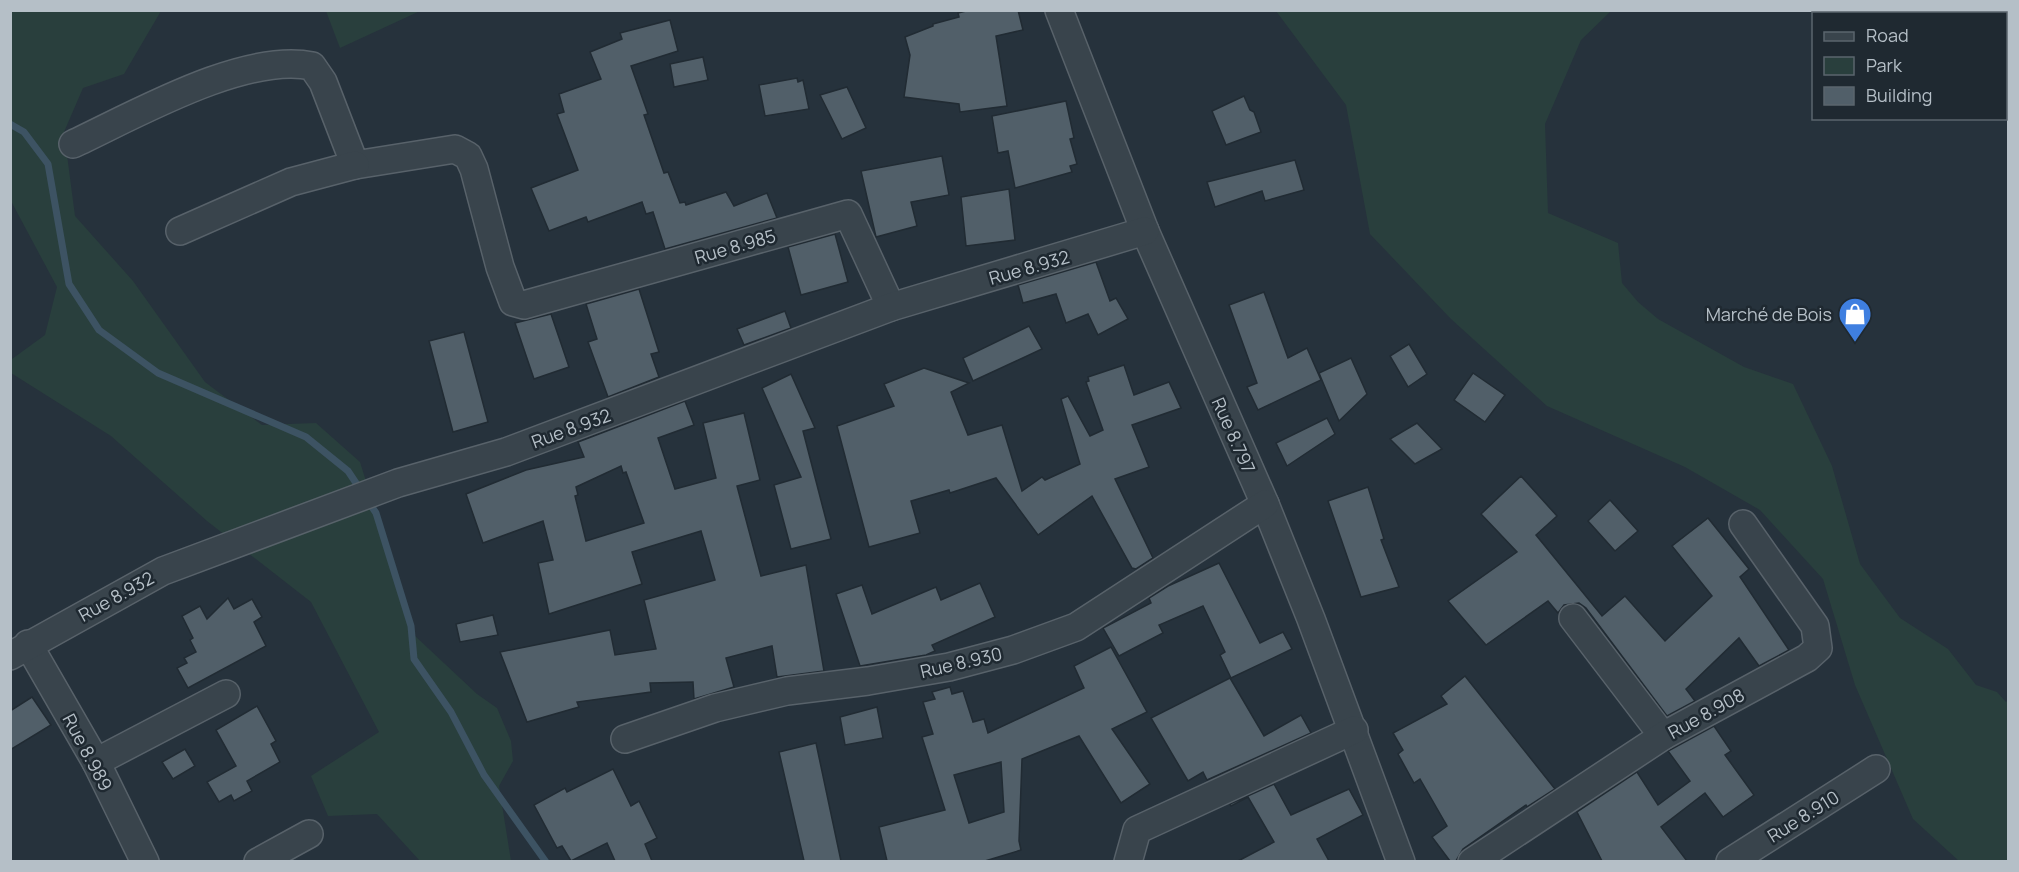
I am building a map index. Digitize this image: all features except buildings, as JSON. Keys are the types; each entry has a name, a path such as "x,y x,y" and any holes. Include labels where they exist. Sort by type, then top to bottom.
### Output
{"street":[{"name":"Rue 8.797","path":"1059,10 1145,231 1265,504 1354,730 1401,861"},
{"path":"73,144 226,74 297,63 312,66 323,82 355,165 291,182 180,231"},
{"name":"Rue 8.985","path":"355,165 455,149 468,156 513,302 525,305 848,214 891,307"},
{"name":"Rue 8.932","path":"19,650 163,571 398,483 506,452 891,307 1145,231"},
{"name":"Rue 8.930","path":"625,740 716,708 788,691 868,681 949,667 1013,650 1076,627 1265,504"},
{"name":"Rue 8.908","path":"1472,861 1663,736 1807,658 1818,648 1815,626 1743,524"},
{"path":"1574,618 1663,736"},
{"name":"Rue 8.989","path":"19,650 96,762 145,861"},
{"path":"96,762 226,694"},
{"path":"1128,861 1137,830 1354,730"},
{"name":"Rue 8.910","path":"1730,861 1876,769"},
{"path":"258,861 309,834"}],"green space":[{"path":"10,11 161,11 124,74 83,88 64,132 75,216 133,281 205,382 262,425 316,423 360,462 414,635 477,694 497,708 511,741 513,761 499,786 511,861 420,861 377,814 328,816 311,776 379,732 311,602 207,521 111,436 11,373 12,359 45,335 57,287 11,201"},
{"path":"326,11 420,11 340,48"},
{"path":"1276,11 1611,11 1581,40 1545,124 1548,213 1618,243 1622,283 1638,302 1658,319 1744,367 1793,384 1832,466 1860,564 1900,618 1948,649 1976,685 1997,692 2006,702 2008,700 2008,861 1959,861 1913,819 1855,685 1823,579 1760,510 1685,467 1547,406 1451,319 1370,234 1346,105"}],"waterway":[{"path":"10,124 24,132 48,164 69,284 99,330 158,373 306,437 348,471 362,492"},
{"path":"368,501 376,513 411,626 414,659 451,712 484,775 546,862"}],"place":[{"name":"Marché de Bois","path":"1855,343"}]}
